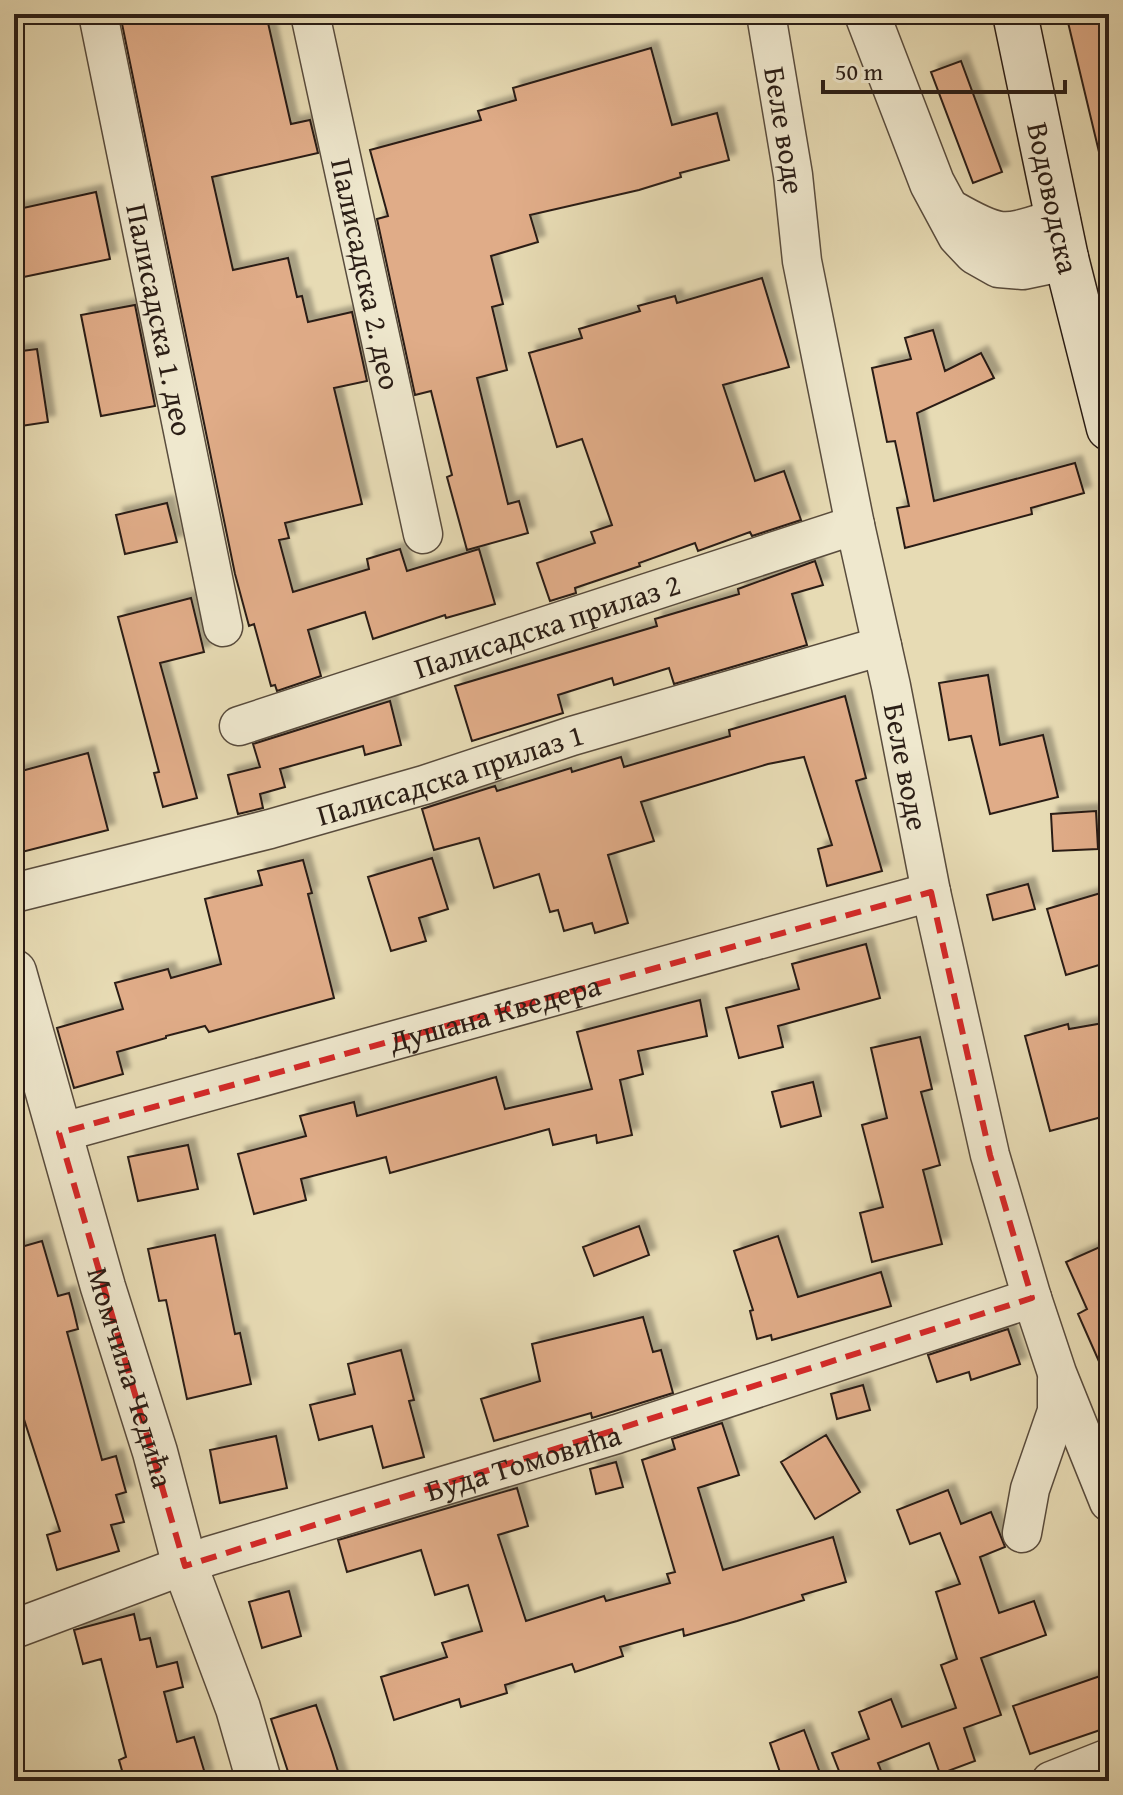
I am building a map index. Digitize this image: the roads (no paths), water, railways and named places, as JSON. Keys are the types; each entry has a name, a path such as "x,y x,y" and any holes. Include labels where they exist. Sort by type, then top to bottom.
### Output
{"street":[{"name":"Палисадска 1. део","path":"98,14 223,627"},
{"name":"Палисадска 2. део","path":"310,14 423,534"},
{"name":"Беле воде","path":"766,14 793,175 802,261 931,892 990,1155 1057,1373 1109,1502"},
{"path":"867,14 932,183 960,235 976,252 999,265 1023,267 1062,239"},
{"name":"Водоводска","path":"1015,14 1062,239 1109,428"},
{"name":"Палисадска прилаз 2","path":"239,726 855,525"},
{"name":"Палисадска прилаз 1","path":"14,893 270,829 424,785 572,736 882,646"},
{"name":"Душана Кведера","path":"59,1133 931,892"},
{"name":"Момчила Чедића","path":"14,972 21,1016 155,1452 185,1566 238,1708 259,1781"},
{"name":"Буда Томовића","path":"14,1629 209,1556 617,1434 1032,1298"},
{"path":"1022,1533 1030,1489 1057,1411 1057,1373"},
{"path":"1051,1781 1109,1758"}]}
